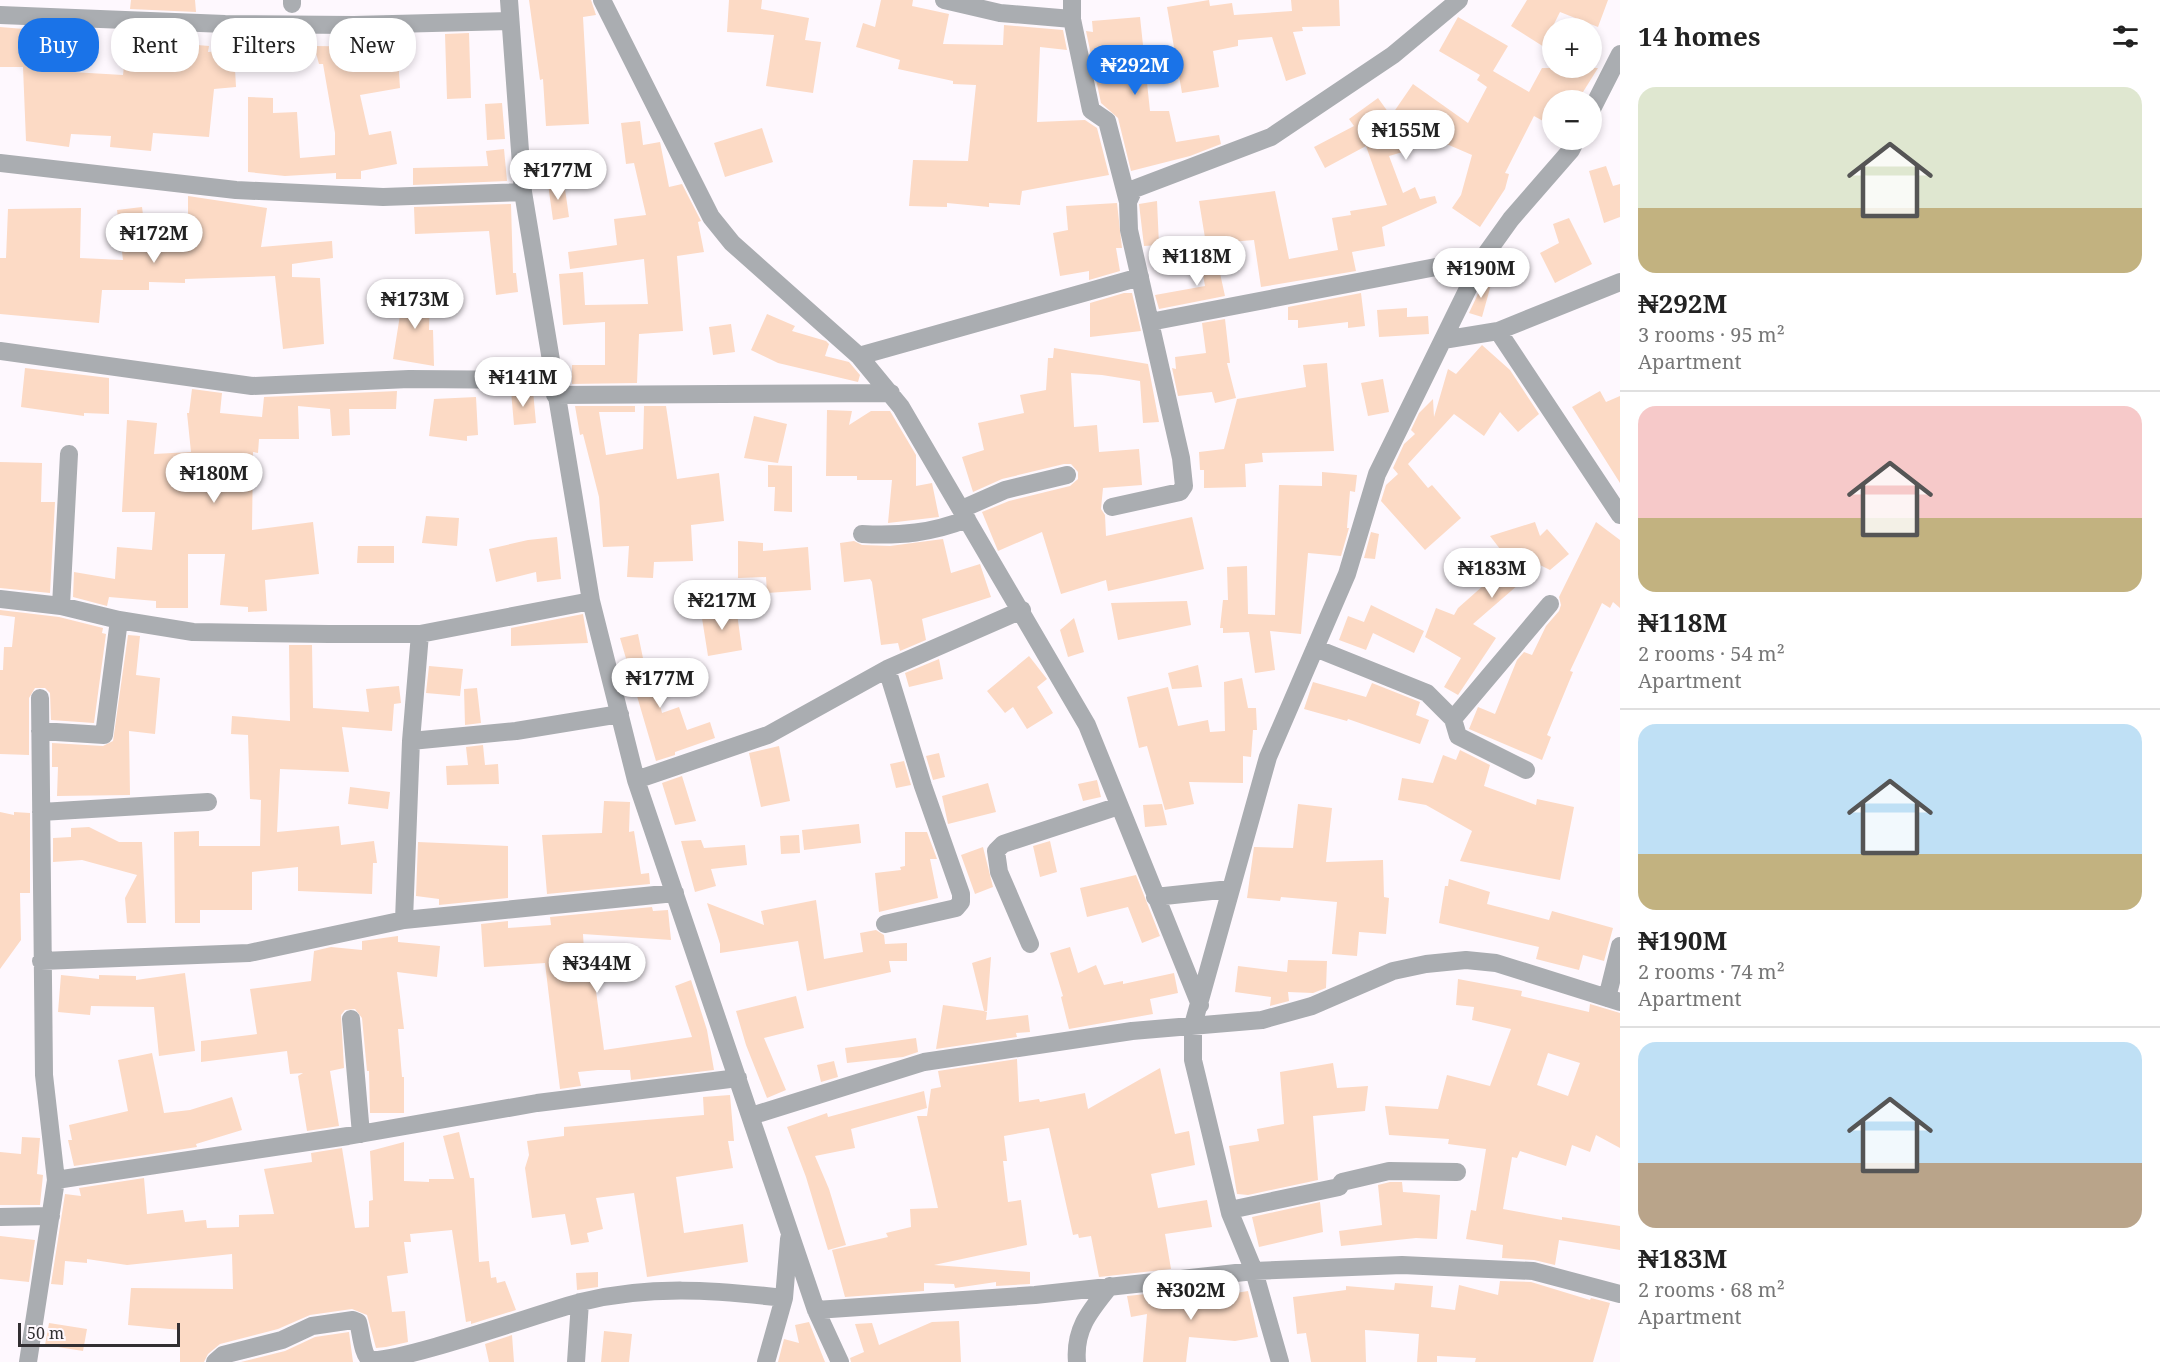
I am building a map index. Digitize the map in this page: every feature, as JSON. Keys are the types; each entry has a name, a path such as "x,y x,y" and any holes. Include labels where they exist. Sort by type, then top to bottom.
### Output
{"street":[{"path":"509,0 523,192 591,601 636,780 816,1310 840,1362"},
{"path":"602,0 711,217 732,243 859,356 891,393 1022,610 1087,725 1200,1005"},
{"path":"944,0 1000,13 1072,19"},
{"path":"1072,0 1072,19 1091,110 1107,121 1128,202 1130,230 1181,458 1185,486 1180,492 1112,507"},
{"path":"1128,202 1134,189 1271,137 1393,55 1459,0"},
{"path":"0,15 295,25 510,21"},
{"path":"1602,90 1620,54"},
{"path":"1280,1362 1254,1271 1230,1213 1193,1060 1194,1025 1268,757 1347,574 1377,474 1483,258 1568,150"},
{"path":"0,163 236,190 383,197 523,192"},
{"path":"1150,322 1483,258"},
{"path":"859,356 1140,277"},
{"path":"1443,340 1498,331 1620,282"},
{"path":"1498,331 1620,515"},
{"path":"0,351 252,386 409,379 554,387 891,393"},
{"path":"61,606 69,454"},
{"path":"862,534 904,536 948,527 964,514 1005,490 1067,475"},
{"path":"0,599 61,606 119,621 192,632 420,634 591,601"},
{"path":"1453,719 1550,604"},
{"path":"636,780 768,735 887,669 1022,610"},
{"path":"40,731 104,735 119,621"},
{"path":"404,920 411,741 420,634"},
{"path":"1315,648 1427,693 1453,719 1458,736 1526,770"},
{"path":"885,924 956,908 961,902 961,894 922,786 887,669"},
{"path":"28,1362 56,1180 44,1075 40,698"},
{"path":"411,741 516,731 620,714"},
{"path":"41,812 208,802"},
{"path":"1030,944 999,872 996,850 1003,844 1119,806"},
{"path":"1155,897 1230,889"},
{"path":"41,961 249,953 404,920 675,893"},
{"path":"751,1116 924,1062 1132,1031 1262,1020 1312,1006 1393,971 1426,964 1466,960 1496,963 1614,1000 1620,946"},
{"path":"351,1019 361,1134"},
{"path":"56,1180 361,1134 537,1103 738,1078"},
{"path":"1230,1213 1230,1210 1339,1187 1342,1182 1389,1171 1456,1172"},
{"path":"0,1217 51,1216"},
{"path":"766,1362 784,1298 789,1232"},
{"path":"816,1310 1035,1295 1254,1271 1402,1265 1533,1271 1620,1294"},
{"path":"1077,1362 1076,1347 1084,1318 1110,1286"},
{"path":"215,1362 223,1355 282,1340 312,1326 353,1320 358,1322 367,1356 371,1360 392,1362 494,1335 580,1302 656,1290 707,1289 784,1298"},
{"path":"576,1362 580,1302"}],"building":[{"path":"131,0 195,0 196,12 130,9"},
{"path":"529,0 591,0 596,15 583,17 589,124 546,126 543,79 540,80"},
{"path":"729,0 762,0 761,9 809,18 805,40 821,42 813,93 766,86 774,35 727,32"},
{"path":"881,0 913,0 912,6 949,14 943,44 1003,45 1004,25 1063,30 1067,50 1040,47 1037,122 1085,120 1097,128 1109,175 1022,191 1020,205 989,203 989,207 947,203 947,207 909,206 913,160 968,161 976,85 953,84 953,81 898,69 900,60 856,47 863,23 875,27"},
{"path":"1209,0 1210,6 1232,3 1234,15 1292,11 1291,0 1339,0 1340,26 1302,27 1303,31 1293,32 1306,74 1286,81 1272,37 1238,40 1238,46 1213,51 1219,87 1182,93 1167,7"},
{"path":"1527,0 1608,0 1601,18 1575,18 1560,12 1557,18 1542,18 1542,46 1511,26"},
{"path":"1140,17 1150,111 1169,111 1176,142 1219,135 1221,144 1190,156 1131,171 1118,118 1101,103 1086,31 1093,32 1092,21"},
{"path":"1458,17 1508,46 1493,71 1529,92 1542,68 1542,78 1592,78 1584,90 1542,90 1542,120 1534,116 1505,173 1509,174 1505,189 1480,227 1452,208 1461,195 1472,155 1428,136 1404,119 1413,149 1389,156 1403,193 1415,187 1420,199 1435,196 1437,203 1382,227 1385,246 1352,252 1356,271 1261,287 1254,240 1206,244 1199,201 1275,191 1289,259 1338,250 1332,218 1351,215 1350,211 1387,205 1366,146 1325,168 1314,147 1354,126 1349,119 1378,98 1391,116 1413,84 1468,123 1487,87 1477,80 1480,75 1439,51"},
{"path":"0,27 18,28 18,67 0,67"},
{"path":"469,33 471,98 447,99 445,34"},
{"path":"199,45 209,46 211,72 235,72 236,87 214,89 209,137 153,133 151,151 110,147 111,136 71,134 69,147 26,141 23,72 123,75 123,72 199,72"},
{"path":"317,46 329,46 329,72 399,72 400,88 360,95 369,135 391,131 397,164 361,171 361,179 336,179 336,173 285,176 248,172 248,97 273,98 273,113 297,112 300,158 335,155 335,133 323,64 319,64"},
{"path":"502,103 505,139 487,140 485,104"},
{"path":"640,121 643,145 660,142 669,187 682,184 701,221 698,222 704,252 677,256 683,331 639,334 637,383 572,384 572,365 605,365 605,322 563,325 559,274 583,272 585,305 648,304 644,259 570,269 568,252 617,245 614,219 646,215 634,163 626,164 621,123"},
{"path":"762,128 773,162 725,177 714,143"},
{"path":"504,149 507,181 413,185 413,168 488,166 486,151"},
{"path":"1606,166 1613,186 1620,184 1620,217 1604,223 1589,171"},
{"path":"564,182 569,217 553,220 548,184"},
{"path":"188,196 267,208 261,247 332,241 333,258 292,264 292,277 320,278 324,344 283,349 275,276 185,279 185,283 149,282 149,290 102,290 99,323 0,314 0,258 6,258 8,209 81,208 80,258 123,260 117,210 142,207 146,238 188,238"},
{"path":"1157,201 1159,245 1144,246 1139,204"},
{"path":"1117,203 1122,248 1116,248 1120,271 1089,280 1089,271 1060,276 1053,233 1068,230 1066,206"},
{"path":"511,204 513,273 516,273 518,292 496,295 489,231 415,234 414,207"},
{"path":"1569,218 1592,264 1555,283 1540,253 1559,243 1553,224"},
{"path":"1216,255 1225,296 1159,309 1155,295 1205,286 1200,258"},
{"path":"1485,279 1492,281 1482,317 1469,313"},
{"path":"404,290 430,293 429,330 433,330 434,366 393,359"},
{"path":"1124,293 1132,293 1141,331 1090,337 1090,303"},
{"path":"1361,293 1365,326 1348,328 1348,322 1298,328 1298,320 1288,320 1288,307"},
{"path":"1407,308 1407,317 1428,316 1429,334 1379,337 1377,310"},
{"path":"767,314 795,326 792,331 826,341 829,344 825,356 849,362 860,375 858,382 778,363 751,350"},
{"path":"1225,319 1230,363 1227,363 1236,398 1215,403 1212,392 1178,396 1172,368 1176,369 1175,357 1206,353 1202,323"},
{"path":"731,324 735,352 713,355 709,327"},
{"path":"1482,345 1510,370 1539,414 1518,432 1500,412 1484,436 1454,414 1408,464 1428,488 1432,485 1461,518 1425,550 1381,501 1386,485 1398,474 1393,468 1404,444 1415,434 1411,430 1419,413 1433,399 1434,417 1448,369 1456,374"},
{"path":"1054,348 1148,364 1159,422 1143,423 1140,381 1071,373 1074,427 1097,425 1099,452 1139,449 1142,485 1103,488 1101,509 1105,515 1106,536 1192,517 1204,569 1108,591 1106,580 1061,594 1042,532 998,551 982,512 1009,501 1070,486 1078,479 1078,472 1071,464 1064,464 1002,479 973,492 962,457 984,450 978,423 1024,413 1020,395 1046,390 1048,358 1053,358"},
{"path":"1327,363 1334,451 1262,453 1263,462 1245,464 1246,487 1204,488 1204,470 1200,470 1199,452 1224,449 1237,399 1306,387 1303,365"},
{"path":"25,368 109,378 109,414 84,413 84,416 21,407"},
{"path":"1383,379 1389,412 1368,416 1361,383"},
{"path":"192,389 222,393 220,413 262,417 264,397 397,391 396,409 349,409 350,435 332,436 330,409 298,406 299,439 259,439 258,453 253,452 252,530 313,522 319,574 265,580 267,611 248,612 248,607 220,605 225,554 188,554 188,608 156,608 156,601 109,597 107,606 73,597 74,572 115,579 117,547 152,550 155,512 122,512 127,420 157,423 154,454 191,452 187,413 189,413"},
{"path":"511,391 533,391 536,423 514,425"},
{"path":"1600,391 1606,402 1620,396 1620,483 1572,407"},
{"path":"476,397 478,435 467,436 467,441 429,436 434,399"},
{"path":"575,406 635,406 635,412 599,412 606,455 643,449 644,406 666,406 677,479 719,473 724,521 691,525 693,561 654,562 653,578 627,577 629,546 603,547 599,497 583,434 580,435"},
{"path":"827,410 852,411 849,425 871,411 890,411 916,455 916,486 932,483 939,517 888,523 892,480 857,480 857,476 826,476"},
{"path":"754,416 787,424 778,463 744,458"},
{"path":"0,462 42,463 41,502 55,502 50,593 0,588"},
{"path":"768,465 792,466 792,512 774,511 775,487 768,487"},
{"path":"1322,472 1357,475 1355,492 1350,491 1347,528 1349,528 1341,556 1308,553 1301,634 1270,631 1275,670 1255,673 1249,632 1223,633 1223,628 1220,628 1223,600 1228,600 1227,567 1247,566 1248,614 1275,615 1279,485 1322,486"},
{"path":"426,516 459,518 457,546 422,543"},
{"path":"1535,522 1540,536 1547,529 1569,554 1550,570 1540,565 1530,582 1526,578 1473,624 1496,638 1458,695 1444,687 1461,658 1425,637 1436,608 1454,615 1458,608 1510,562 1490,536"},
{"path":"1596,522 1620,540 1620,608 1613,602 1610,608 1602,603 1570,671 1573,672 1547,735 1551,737 1542,760 1469,729 1478,707 1495,714 1517,660 1524,652 1532,655 1546,626 1559,611 1561,605 1559,597"},
{"path":"1371,532 1379,534 1375,559 1364,558"},
{"path":"557,537 561,579 537,582 536,572 496,582 489,549 528,540"},
{"path":"943,539 951,573 980,564 991,597 922,619 926,640 900,651 898,643 881,645 872,582 870,579 844,582 840,543 854,541 862,545 890,546"},
{"path":"738,541 763,543 763,551 808,547 811,590 767,593 766,577 738,578"},
{"path":"358,546 394,546 394,563 357,563"},
{"path":"1187,601 1191,625 1118,640 1111,603"},
{"path":"1371,605 1424,631 1414,653 1373,633 1366,650 1339,640 1348,616 1364,622"},
{"path":"736,606 742,650 708,656 701,612"},
{"path":"0,610 59,617 103,628 102,633 106,634 94,723 51,720 50,693 45,688 35,688 29,698 29,755 0,754 0,670 3,670 4,647 12,647 15,617 0,615"},
{"path":"583,614 588,643 511,646 511,628"},
{"path":"1074,618 1084,652 1068,657 1060,630"},
{"path":"638,634 644,663 649,662 662,713 679,707 687,730 710,722 715,738 656,761 620,638"},
{"path":"128,635 140,636 136,675 160,678 155,734 129,731 130,795 57,796 58,767 52,767 52,743 103,746 113,741"},
{"path":"289,645 312,645 313,708 369,712 366,689 399,686 401,703 394,704 392,731 342,727 349,772 280,769 277,832 339,826 341,845 374,841 377,863 373,863 372,894 298,891 298,867 252,872 252,910 200,910 200,923 175,923 174,832 199,831 199,846 260,846 261,800 250,799 248,735 231,734 232,716 290,721"},
{"path":"1029,656 1047,679 1037,687 1053,713 1027,729 1013,707 1005,713 987,691"},
{"path":"939,659 943,679 909,687 905,673"},
{"path":"1198,665 1202,687 1172,689 1168,673"},
{"path":"429,666 463,669 460,696 426,693"},
{"path":"1242,678 1248,708 1256,708 1257,730 1253,730 1251,757 1243,756 1243,783 1189,782 1194,804 1165,810 1147,746 1139,748 1127,697 1168,687 1178,726 1208,720 1210,732 1225,731 1224,682"},
{"path":"1313,682 1366,697 1372,683 1420,702 1416,715 1429,720 1420,744 1348,719 1347,721 1304,709"},
{"path":"477,688 481,723 465,725 464,689"},
{"path":"483,745 485,765 498,764 499,784 447,785 446,766 468,765 466,747"},
{"path":"779,746 790,801 761,807 749,753"},
{"path":"1460,750 1490,765 1484,786 1536,805 1537,799 1574,807 1560,880 1460,861 1472,831 1426,805 1398,800 1402,778 1433,783 1443,755 1456,760"},
{"path":"939,753 945,777 933,780 926,756"},
{"path":"904,761 911,785 896,788 890,764"},
{"path":"682,776 696,821 675,825 662,783"},
{"path":"1097,780 1101,797 1083,801 1078,784"},
{"path":"988,783 996,812 948,824 942,796"},
{"path":"350,787 390,792 388,809 348,804"},
{"path":"604,801 630,802 629,832 634,831 641,874 649,873 650,884 547,894 542,835 602,833"},
{"path":"1162,804 1167,825 1145,827 1143,805"},
{"path":"1298,804 1332,808 1326,862 1383,860 1384,897 1389,898 1386,934 1359,932 1357,956 1332,954 1337,902 1281,897 1280,901 1247,898 1254,847 1293,848"},
{"path":"0,812 14,815 14,812 30,813 30,893 20,893 21,940 0,969"},
{"path":"859,824 861,843 804,850 802,830"},
{"path":"89,827 119,842 142,842 146,923 127,923 125,898 137,875 82,860 53,862 53,838 71,837 71,828"},
{"path":"905,832 927,832 937,859 930,859 938,898 879,912 875,873 901,870 900,867 905,866"},
{"path":"799,835 800,853 781,854 780,836"},
{"path":"701,840 704,848 745,845 747,865 711,869 716,886 695,892 681,841"},
{"path":"1050,841 1057,872 1040,877 1033,846"},
{"path":"418,842 508,846 508,898 439,905 439,899 416,896"},
{"path":"983,847 993,887 975,894 961,855"},
{"path":"1136,875 1160,936 1142,943 1128,907 1087,917 1080,888"},
{"path":"1449,879 1490,892 1487,904 1549,920 1552,911 1613,928 1604,961 1583,955 1579,970 1536,959 1539,947 1439,923 1445,886 1448,886"},
{"path":"816,900 824,959 863,952 860,933 876,930 884,935 885,944 907,943 907,961 889,961 891,972 807,991 798,941 720,953 720,944 707,903 764,925 761,911"},
{"path":"652,907 653,911 668,910 671,940 583,934 585,969 593,969 604,1050 692,1037 675,986 691,980 707,1030 714,1070 631,1080 630,1070 578,1072 581,1086 560,1089 545,963 484,967 481,924 508,921 508,928 551,925 550,917"},
{"path":"398,936 398,942 440,946 437,977 397,972 404,1029 398,1029 402,1077 404,1077 404,1113 370,1113 369,1071 367,1071 362,1018 355,1009 345,1010 341,1015 344,1068 330,1071 339,1126 307,1131 298,1076 303,1073 290,1074 287,1051 201,1062 201,1041 257,1034 250,989 311,981 314,951 331,947 362,950 362,941"},
{"path":"1070,947 1078,973 1096,965 1104,985 1123,981 1123,984 1174,973 1178,993 1150,999 1153,1014 1069,1029 1061,997 1063,996 1050,953"},
{"path":"991,957 987,1011 984,1011 972,963"},
{"path":"1288,960 1327,961 1326,988 1313,993 1288,992 1289,1001 1270,1006 1271,997 1235,992 1238,966 1287,972"},
{"path":"185,973 195,1051 159,1056 154,1007 91,1006 90,1015 58,1012 61,975 99,979 99,975 136,976 136,980"},
{"path":"1458,979 1522,991 1521,996 1589,1012 1590,1004 1620,1013 1620,1148 1596,1135 1590,1152 1572,1145 1566,1166 1520,1151 1517,1158 1512,1157 1503,1209 1562,1220 1562,1217 1620,1226 1620,1250 1559,1240 1555,1265 1534,1260 1502,1258 1503,1245 1466,1239 1471,1210 1476,1211 1486,1149 1448,1144 1449,1139 1389,1135 1385,1106 1438,1109 1447,1075 1490,1086 1511,1029 1472,1020 1474,1007 1456,1005","holes":["1548,1053 1580,1063 1568,1096 1537,1085"]},
{"path":"796,996 804,1028 764,1038 786,1090 767,1098 746,1045 736,1011"},
{"path":"943,1005 987,1012 986,1020 1028,1015 1030,1032 1016,1033 1017,1037 936,1049"},
{"path":"916,1038 918,1052 903,1057 847,1063 845,1048"},
{"path":"152,1053 164,1113 190,1110 232,1097 242,1130 196,1144 197,1147 74,1166 68,1140 72,1140 69,1125 128,1111 118,1060"},
{"path":"1017,1059 1019,1102 1039,1099 1040,1102 1085,1093 1088,1109 1160,1068 1175,1134 1189,1131 1195,1165 1151,1174 1158,1208 1207,1200 1212,1227 1165,1234 1171,1269 1099,1277 1091,1236 1079,1238 1078,1234 1073,1235 1049,1128 1004,1136 1007,1161 1003,1161 1008,1202 1021,1200 1027,1245 934,1265 1030,1272 1030,1284 996,1286 996,1282 955,1288 954,1284 924,1283 924,1291 845,1297 832,1250 888,1237 886,1233 911,1227 910,1209 938,1208 917,1116 927,1116 931,1089 941,1087 938,1071"},
{"path":"834,1061 838,1077 821,1082 817,1065"},
{"path":"1333,1063 1337,1088 1368,1086 1365,1111 1313,1116 1318,1180 1248,1195 1237,1194 1229,1146 1259,1141 1257,1129 1284,1124 1280,1072"},
{"path":"924,1091 927,1108 851,1129 855,1148 815,1156 829,1189 846,1245 828,1250 806,1177 787,1127 827,1113 828,1117"},
{"path":"730,1095 734,1141 728,1141 733,1168 676,1177 684,1233 743,1224 748,1262 647,1277 634,1193 596,1198 603,1229 587,1233 589,1242 571,1245 565,1214 532,1218 525,1168 529,1155 527,1141 564,1136 564,1127 704,1115 703,1097"},
{"path":"459,1132 470,1178 474,1178 479,1262 489,1261 491,1278 496,1277 497,1283 505,1281 516,1310 471,1324 471,1321 466,1322 452,1230 410,1234 411,1242 404,1242 408,1273 387,1276 392,1312 405,1311 408,1342 386,1347 376,1348 367,1315 352,1309 310,1315 278,1329 220,1344 208,1354 204,1362 180,1362 180,1330 128,1325 131,1288 233,1289 232,1254 127,1265 87,1259 87,1263 65,1261 63,1285 51,1284 65,1194 81,1196 79,1188 144,1178 147,1214 183,1210 185,1222 206,1220 207,1228 239,1227 239,1215 274,1214 264,1169 312,1162 311,1153 342,1148 355,1228 369,1227 369,1201 373,1200 370,1151 404,1142 404,1181 429,1182 429,1179 454,1179 443,1136"},
{"path":"22,1137 40,1138 37,1174 43,1175 40,1205 0,1205 0,1152 21,1154"},
{"path":"1402,1182 1403,1192 1440,1195 1437,1239 1416,1238 1341,1246 1339,1231 1382,1225 1378,1185"},
{"path":"1320,1202 1323,1232 1259,1247 1252,1217"},
{"path":"0,1236 35,1240 29,1282 0,1279"},
{"path":"598,1272 598,1287 577,1290 576,1273"},
{"path":"1500,1281 1531,1282 1590,1300 1591,1298 1610,1303 1593,1362 1475,1362 1476,1358 1437,1356 1437,1362 1417,1362 1419,1334 1365,1330 1366,1362 1311,1362 1306,1333 1297,1334 1293,1297 1346,1290 1346,1286 1394,1290 1395,1283 1433,1286 1431,1307 1455,1310 1459,1285 1498,1295"},
{"path":"1175,1291 1218,1296 1248,1291 1258,1337 1235,1341 1189,1337 1186,1362 1143,1362 1147,1314 1131,1317 1127,1296"},
{"path":"959,1321 961,1362 851,1362 850,1358 864,1352 855,1324 872,1323 879,1345 932,1322"},
{"path":"809,1322 825,1362 778,1362 784,1339 799,1343 795,1325"},
{"path":"49,1323 87,1329 83,1351 45,1345"},
{"path":"604,1331 632,1334 629,1362 601,1362"},
{"path":"349,1332 353,1362 241,1362 285,1351 315,1337"},
{"path":"512,1335 514,1362 489,1362 485,1344"}]}
